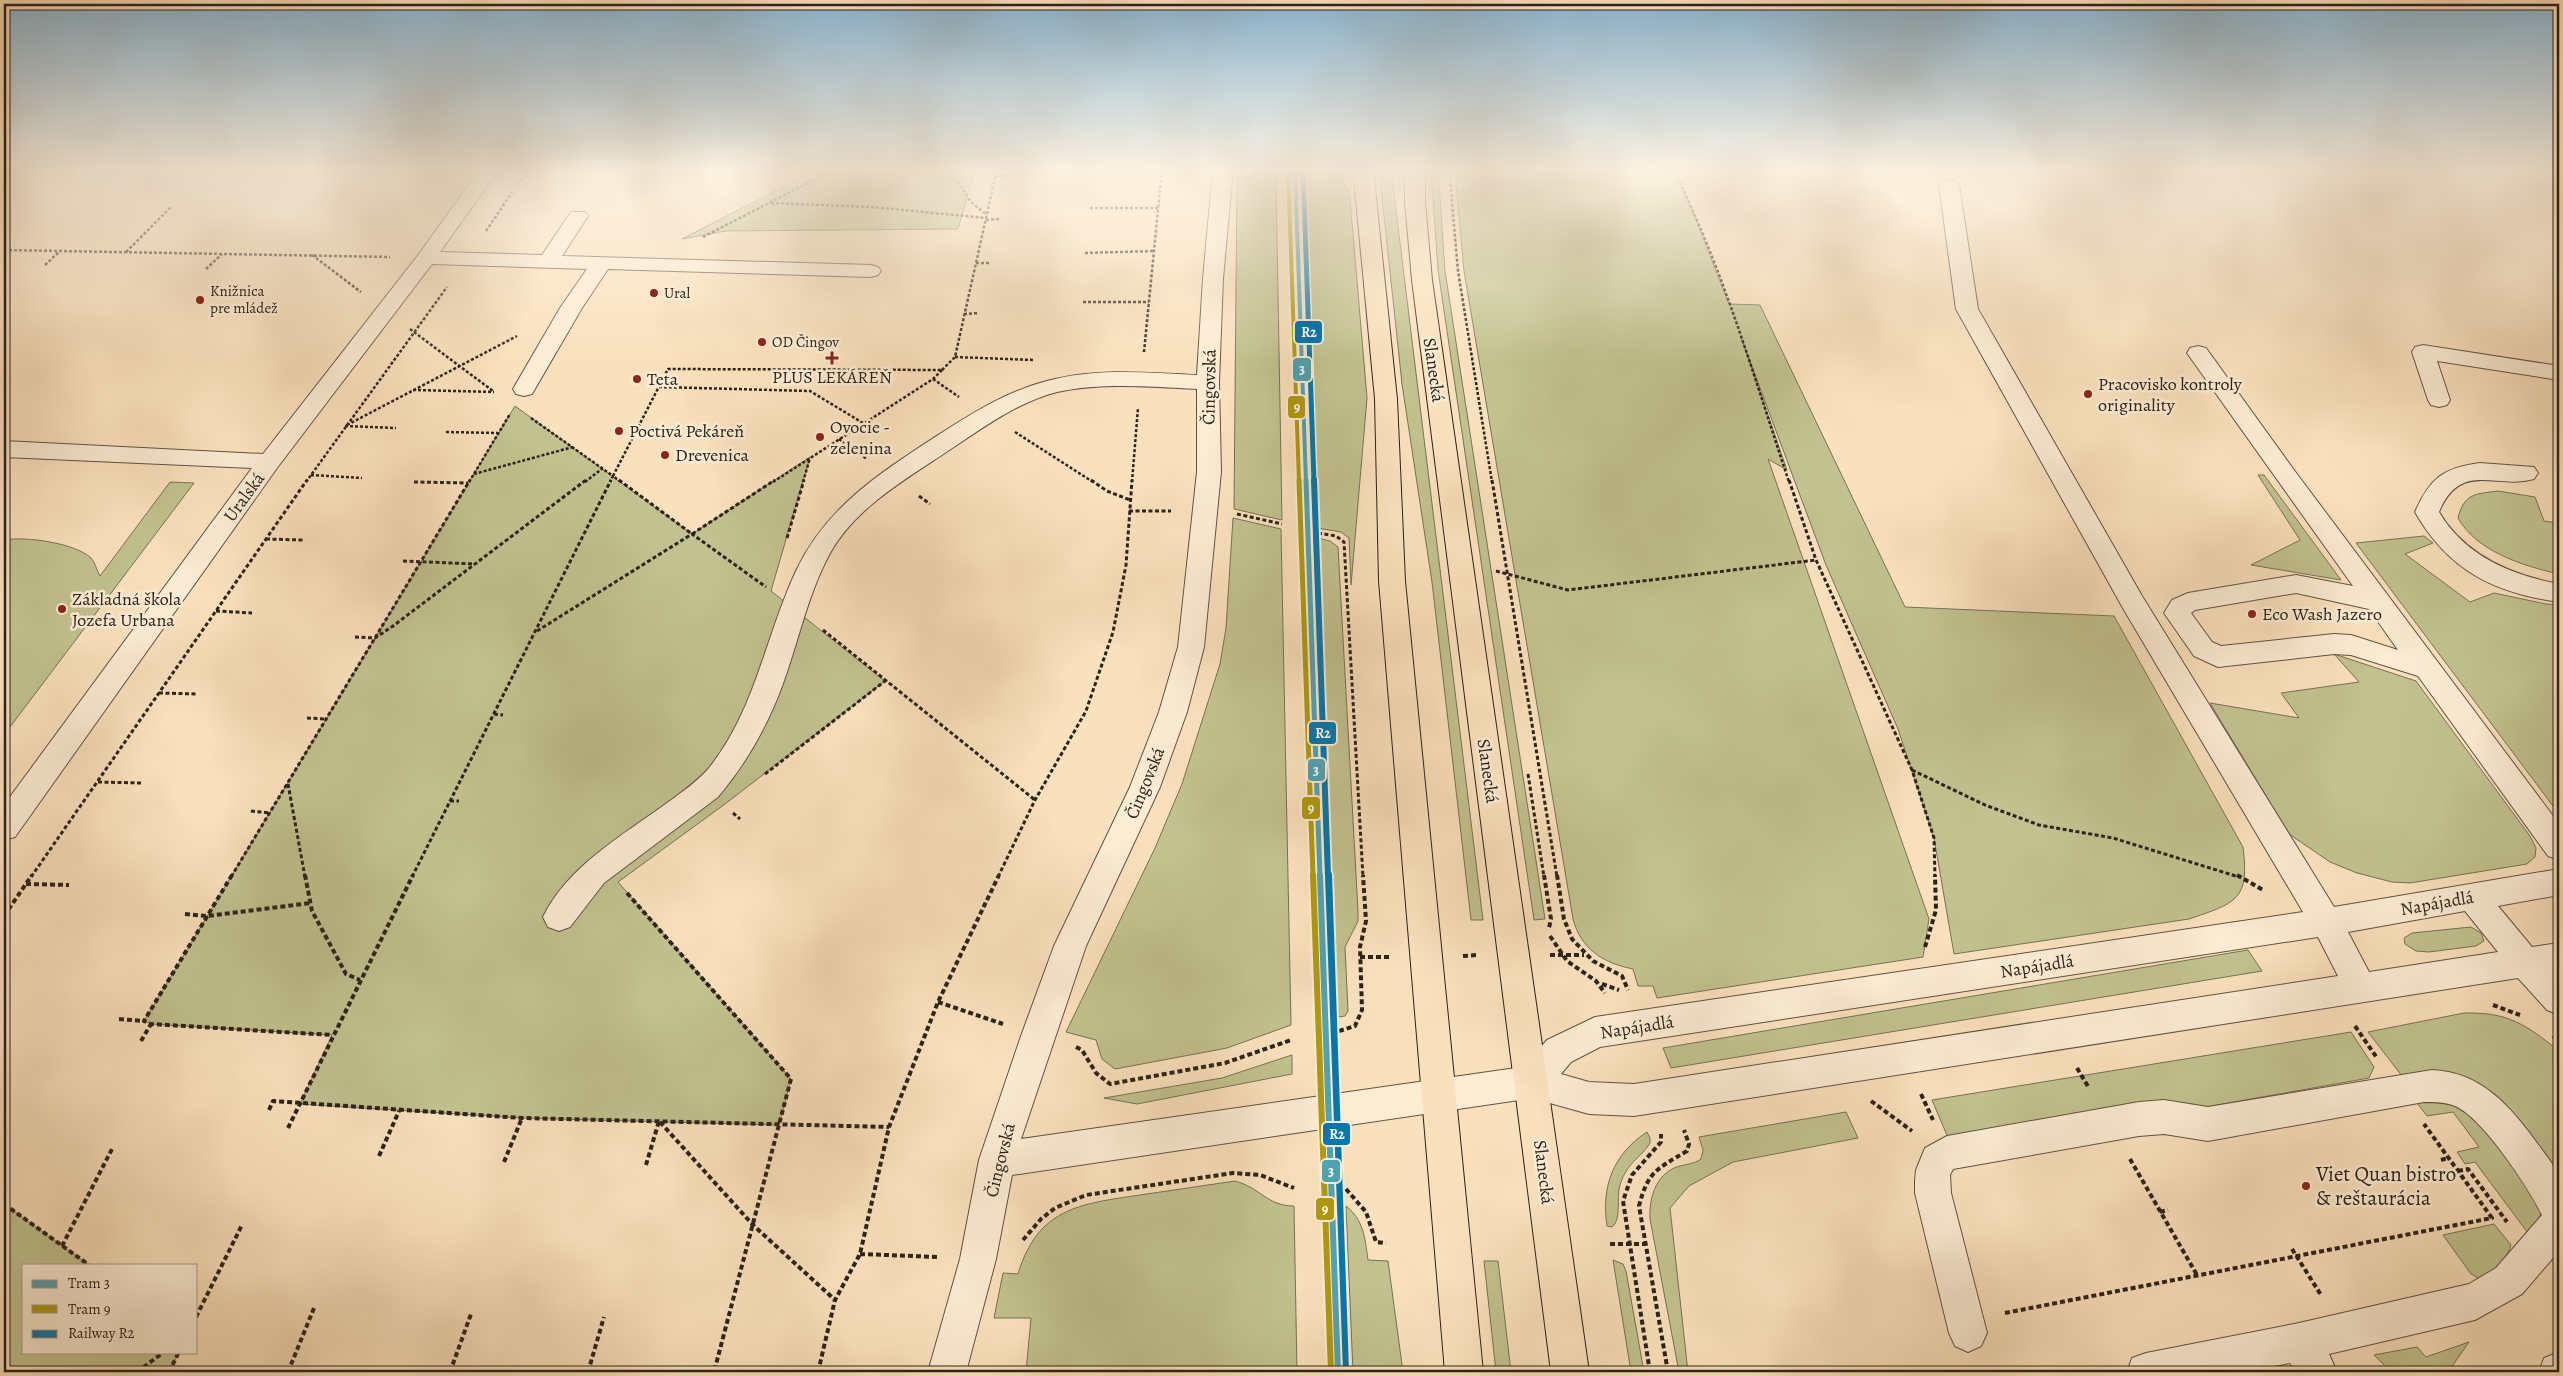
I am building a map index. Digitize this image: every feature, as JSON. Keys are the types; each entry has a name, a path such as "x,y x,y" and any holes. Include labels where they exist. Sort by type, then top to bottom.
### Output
{"main road":[{"path":"1369,233 1386,399 1392,581 1464,1372"},
{"name":"Slanecká","path":"1418,233 1422,280 1570,1372"}],"street":[{"name":"Uralská","path":"4,828 269,462 444,233"},
{"path":"547,263 567,233"},
{"name":"Čingovská","path":"947,1372 978,1259 997,1160 1070,946 1145,787 1173,712 1191,647 1209,472 1208,382 1212,278 1217,233"},
{"path":"1956,233 1967,309 2133,603 2326,922 2361,988"},
{"path":"426,258 871,271"},
{"path":"524,389 571,308 601,264"},
{"path":"2439,400 2423,352 2559,373"},
{"path":"2198,353 2559,847"},
{"path":"559,917 593,874 708,789 723,773 746,737 773,673 794,607 813,561 825,542 849,512 892,476 1011,402 1054,386 1085,380 1208,382"},
{"path":"4,449 226,458 269,462"},
{"path":"2526,473 2487,470 2466,472 2439,487 2432,497 2427,512 2434,526 2447,542 2485,571 2536,590 2559,593"},
{"path":"2378,601 2296,584 2188,602 2177,613 2204,649 2218,657 2334,644 2352,645 2428,669"},
{"name":"Napájadlá","path":"1532,1082 1559,1051 1595,1032 2326,922 2472,897 2555,888"},
{"path":"2472,897 2559,1000"},
{"path":"997,1160 1532,1082 1589,1098 1634,1100 2559,957"},
{"path":"1968,1333 1934,1193 1932,1174 1935,1163 1947,1152 2110,1124 2164,1118 2208,1124 2400,1090 2441,1086 2476,1099 2486,1108 2544,1183 2559,1210"},
{"path":"2146,1372 2308,1357 2344,1331 2475,1301 2509,1282 2559,1223"}],"path":[{"path":"126,252 145,233"},
{"path":"4,916 310,475 484,233"},
{"path":"535,631 692,534 933,379 955,357 983,233"},
{"path":"818,1372 835,1300 860,1254 889,1126 938,1002 1035,800 1086,711 1112,632 1126,565 1130,500 1156,233"},
{"path":"1455,233 1458,271 1564,919 1572,941 1598,966 1622,976 1628,992"},
{"path":"1701,233 1729,304 1816,560 1912,770 1934,838 1936,910 1914,984"},
{"path":"4,250 426,258"},
{"path":"45,265 60,251"},
{"path":"1084,253 1154,252"},
{"path":"206,269 222,254"},
{"path":"312,255 384,310"},
{"path":"976,263 989,263"},
{"path":"1083,302 1149,302"},
{"path":"964,314 978,313"},
{"path":"288,1128 360,980 668,369 942,370"},
{"path":"659,387 810,391 862,423"},
{"path":"144,1021 524,389"},
{"path":"411,390 495,392"},
{"path":"988,415 1107,491 1130,500"},
{"path":"345,426 396,428"},
{"path":"446,432 498,433"},
{"path":"474,474 573,447"},
{"path":"785,543 810,457"},
{"path":"355,637 375,638 603,468"},
{"path":"310,475 362,478"},
{"path":"613,476 794,607 1035,800"},
{"path":"414,482 468,483"},
{"path":"1318,532 1336,536 1344,542 1366,921 1360,946 1362,1010 1355,1026 1339,1031"},
{"path":"266,539 303,540"},
{"path":"403,560 476,564"},
{"path":"1496,571 1568,590 1816,560"},
{"path":"216,611 252,613"},
{"path":"763,775 885,681"},
{"path":"158,693 197,694"},
{"path":"494,714 503,714"},
{"path":"307,718 326,719"},
{"path":"1912,770 1986,805 2040,825 2113,838 2236,875 2272,894"},
{"path":"97,782 142,783"},
{"path":"287,783 312,911 346,974 360,980"},
{"path":"450,801 459,801"},
{"path":"251,811 270,812"},
{"path":"26,884 69,885"},
{"path":"624,890 791,1080 714,1372"},
{"path":"185,914 207,916 311,903"},
{"path":"1550,955 1584,954"},
{"path":"1360,957 1376,957"},
{"path":"119,1019 144,1021 152,1024 333,1035"},
{"path":"140,1042 152,1024"},
{"path":"2003,1314 2492,1218 2355,1026"},
{"path":"1074,1047 1082,1050 1089,1066 1110,1084 1225,1063 1291,1040"},
{"path":"2076,1066 2197,1275"},
{"path":"1921,1093 1947,1152"},
{"path":"1870,1100 1892,1118 1947,1152"},
{"path":"269,1110 274,1101 522,1118 889,1126"},
{"path":"379,1156 399,1111"},
{"path":"504,1162 522,1118"},
{"path":"646,1165 659,1121"},
{"path":"659,1121 753,1225 835,1300"},
{"path":"1668,1372 1644,1244 1639,1206 1644,1186 1655,1170 1687,1151 1689,1144 1681,1122"},
{"path":"1650,1372 1623,1213 1625,1189 1635,1168 1661,1142 1662,1136 1657,1128"},
{"path":"62,1246 112,1149"},
{"path":"2441,1160 2448,1158"},
{"path":"860,1254 1013,1261 1028,1233 1040,1219 1062,1204 1086,1195 1233,1173 1260,1175 1294,1188"},
{"path":"1346,1189 1362,1203 1367,1211 1376,1242 1386,1243"},
{"path":"4,1204 88,1264"},
{"path":"2160,1212 2168,1210"},
{"path":"198,1313 242,1225"},
{"path":"1610,1244 1644,1244"},
{"path":"2292,1249 2344,1331"},
{"path":"288,1372 314,1308"},
{"path":"450,1372 471,1314"},
{"path":"588,1372 604,1317"},
{"path":"137,1372 161,1354"},
{"path":"169,1372 178,1354"}],"green space":[{"path":"693,233 714,233 682,239"},
{"path":"1236,233 1277,233 1282,520 1234,509"},
{"path":"1305,233 1353,233 1367,398 1351,585 1349,538 1341,532 1317,528"},
{"path":"1386,233 1399,233 1483,920 1471,920 1432,582 1402,384"},
{"path":"1435,233 1442,233 1445,271 1545,919 1534,920 1438,270"},
{"path":"1461,233 1701,233 1729,304 1760,305 1905,607 2114,616 2243,847 2244,878 2241,889 2236,897 2229,903 2189,919 1954,954 1934,838 1898,729 1826,565 1741,337 1787,470 1768,459 1929,919 1923,957 1657,998 1653,986 1638,986 1633,969 1612,963 1595,953 1582,939 1573,919 1464,271"},
{"path":"515,406 692,534 810,457 771,591 885,681 725,804 618,882 791,1079 779,1125 522,1118 300,1104 332,1035 151,1024 144,1021"},
{"path":"2258,475 2264,475 2341,580 2251,565 2300,540"},
{"path":"170,482 194,483 4,735 4,540 37,540 74,548 91,558 100,576"},
{"path":"2498,491 2535,497 2544,521 2559,523 2559,574 2531,567 2502,556 2489,549 2466,530 2458,518 2467,499 2477,494"},
{"path":"1233,518 1281,529 1291,1025 1227,1048 1115,1069 1102,1059 1096,1040 1066,1032 1155,848 1182,784 1220,664 1226,628"},
{"path":"2424,536 2433,543 2405,554 2470,602 2494,593 2559,605 2559,814 2356,543"},
{"path":"1318,538 1330,541 1338,547 1358,911 1358,921 1345,947 1348,1011 1345,1016 1338,1017"},
{"path":"2334,654 2416,681 2530,836 2536,848 2535,857 2527,864 2410,883 2392,882 2357,873 2330,862 2289,834 2210,703 2299,718 2281,693 2359,682"},
{"path":"2471,927 2481,933 2484,941 2476,946 2429,952 2416,951 2405,944 2404,938 2412,933"},
{"path":"2248,950 2262,971 1671,1068 1663,1048"},
{"path":"2464,1013 2504,1017 2526,1027 2559,1051 2559,1187 2509,1120 2402,1076 2368,1032"},
{"path":"2351,1032 2374,1067 2369,1078 2206,1107 1949,1140 1932,1100"},
{"path":"1292,1055 1292,1074 1137,1104 1104,1098 1222,1078"},
{"path":"2439,1095 2480,1119 2542,1208 2539,1219 2528,1233 2475,1162 2465,1164 2457,1152 2479,1147 2453,1112 2427,1116 2414,1099"},
{"path":"1846,1112 1858,1138 1733,1162 1689,1186 1670,1208 1688,1372 1679,1372 1650,1219 1652,1196 1658,1183 1667,1172 1674,1168 1701,1159 1703,1150 1699,1137"},
{"path":"1647,1132 1650,1143 1626,1171 1619,1190 1617,1219 1612,1227 1607,1226 1606,1198 1612,1173 1626,1150"},
{"path":"1235,1181 1244,1184 1277,1203 1294,1206 1297,1372 1026,1372 1031,1318 994,1318 1003,1273 1018,1274 1026,1252 1037,1235 1049,1222 1064,1213 1098,1202"},
{"path":"4,1204 88,1264 22,1264 22,1354 178,1354 169,1372 4,1372"},
{"path":"1346,1206 1357,1217 1363,1230 1368,1260 1388,1261 1403,1372 1353,1372"},
{"path":"2494,1224 2511,1245 2503,1261 2482,1280 2471,1274 2443,1235"},
{"path":"1613,1260 1623,1264 1626,1271 1644,1372 1631,1372"},
{"path":"1484,1261 1498,1261 1511,1372 1496,1372"},
{"path":"2469,1342 2448,1372 2391,1372 2374,1355 2417,1347 2426,1357"}],"tram line":[{"name":"9","path":"1290,233 1331,1372"},
{"name":"3","path":"1297,233 1338,1372"}],"rail line":[{"name":"R2","path":"1305,233 1345,1372"}],"place":[{"name":"Ural","path":"654,293"},
{"name":"Knižnica pre mládež","path":"200,300"},
{"name":"OD Čingov","path":"762,342"},
{"name":"PLUS LEKÁREŇ","path":"832,358"},
{"name":"Teta","path":"637,379"},
{"name":"Pracovisko kontroly originality","path":"2088,394"},
{"name":"Poctivá Pekáreň","path":"619,431"},
{"name":"Ovocie - zelenina","path":"820,437"},
{"name":"Drevenica","path":"665,455"},
{"name":"Základná škola Jozefa Urbana","path":"62,609"},
{"name":"Eco Wash Jazero","path":"2252,614"},
{"name":"Viet Quan bistro & reštaurácia","path":"2306,1186"}]}
